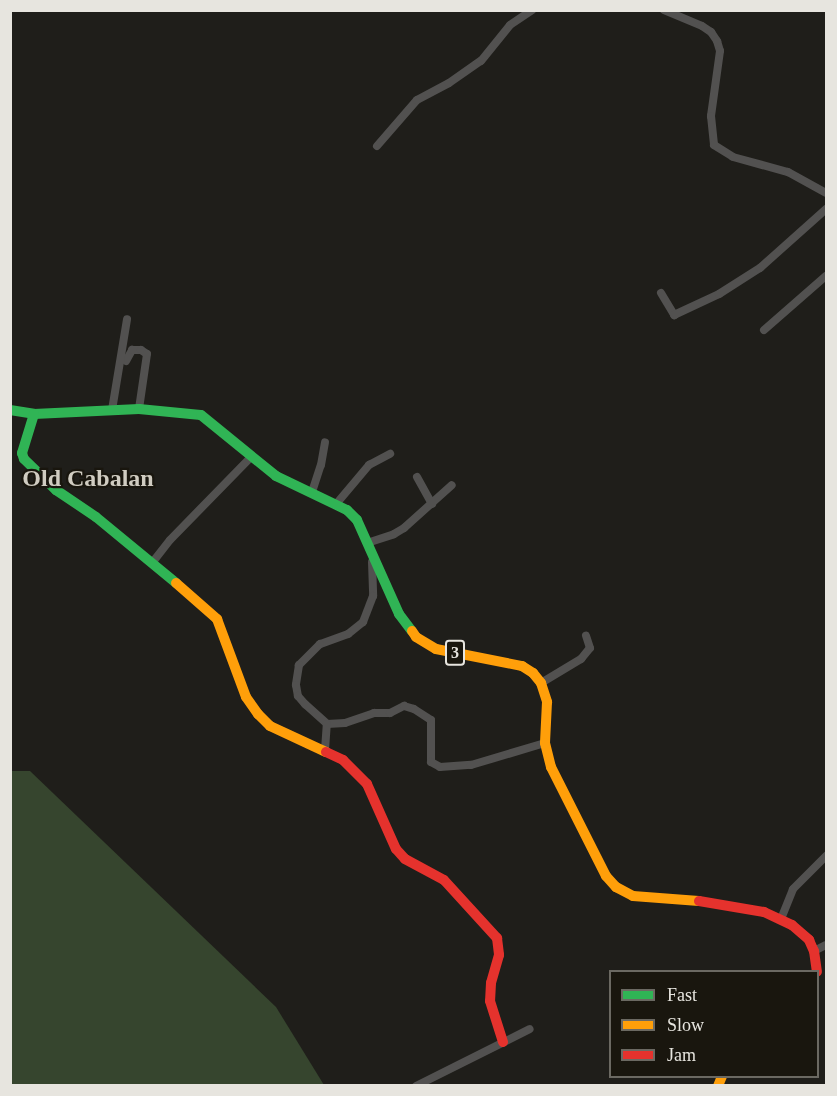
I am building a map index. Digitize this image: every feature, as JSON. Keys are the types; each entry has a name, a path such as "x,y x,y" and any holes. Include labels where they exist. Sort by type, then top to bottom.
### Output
{"main road":[{"name":"3","path":"10,411 34,414 139,409 201,415 214,423 250,458 276,476 337,503 357,520 399,614 416,637 436,649 522,666 541,682"},
{"path":"34,414 22,453 24,459 56,490 96,517 153,563 216,619 246,697 258,714 270,726 288,736 344,760 367,784 396,849 405,859 444,880 497,938 499,955 491,983 490,1001 503,1042"},
{"path":"541,682 547,702 545,743 550,767 606,876 616,887 633,896 706,901 764,912 781,919 792,924 808,940 814,951 817,970"}],"street":[{"path":"377,146 417,100 481,62 510,25 532,10"},
{"path":"664,10 702,26 711,32 717,41 720,51 711,116 714,145 732,157 788,172 826,194"},
{"path":"661,293 674,315 719,294 760,268 826,209"},
{"path":"764,330 826,276"},
{"path":"112,410 127,319"},
{"path":"126,361 132,350 141,350 147,354 139,409"},
{"path":"312,492 321,465 325,442"},
{"path":"337,503 369,465 390,454"},
{"path":"153,563 170,540 250,458"},
{"path":"417,477 432,504"},
{"path":"367,543 394,534 452,485"},
{"path":"372,555 373,596 363,622 348,634 320,644 306,655 296,672 298,696 327,723 345,723 374,713 394,712 404,706 412,708 431,720 431,762 440,767 471,765 545,743"},
{"path":"541,682 581,659 590,648 586,636"},
{"path":"325,750 327,723"},
{"path":"781,919 793,889 826,856"},
{"path":"814,951 826,945"},
{"path":"416,1086 530,1029"}],"green space":[{"path":"11,771 30,771 276,1007 324,1085 11,1085"}],"traffic: fast":[{"path":"10,410 34,414 139,409 201,415 276,476 347,510 357,520 399,614 412,631"},
{"path":"34,414 22,453 24,459 56,490 96,517 176,583"}],"traffic: slow":[{"path":"176,583 217,619 246,697 258,714 270,726 326,752"},
{"path":"412,631 416,637 436,649 522,666 533,673 541,683 547,702 545,743 551,767 606,876 616,887 633,896 699,901"},
{"path":"718,1086 721,1078"}],"traffic: jam":[{"path":"326,752 343,760 367,784 396,849 405,859 444,880 497,938 499,955 491,983 490,1001 503,1042"},
{"path":"699,901 764,912 792,925 809,940 814,951 817,970"}],"district":[{"name":"Old Cabalan","path":"88,479"}]}
